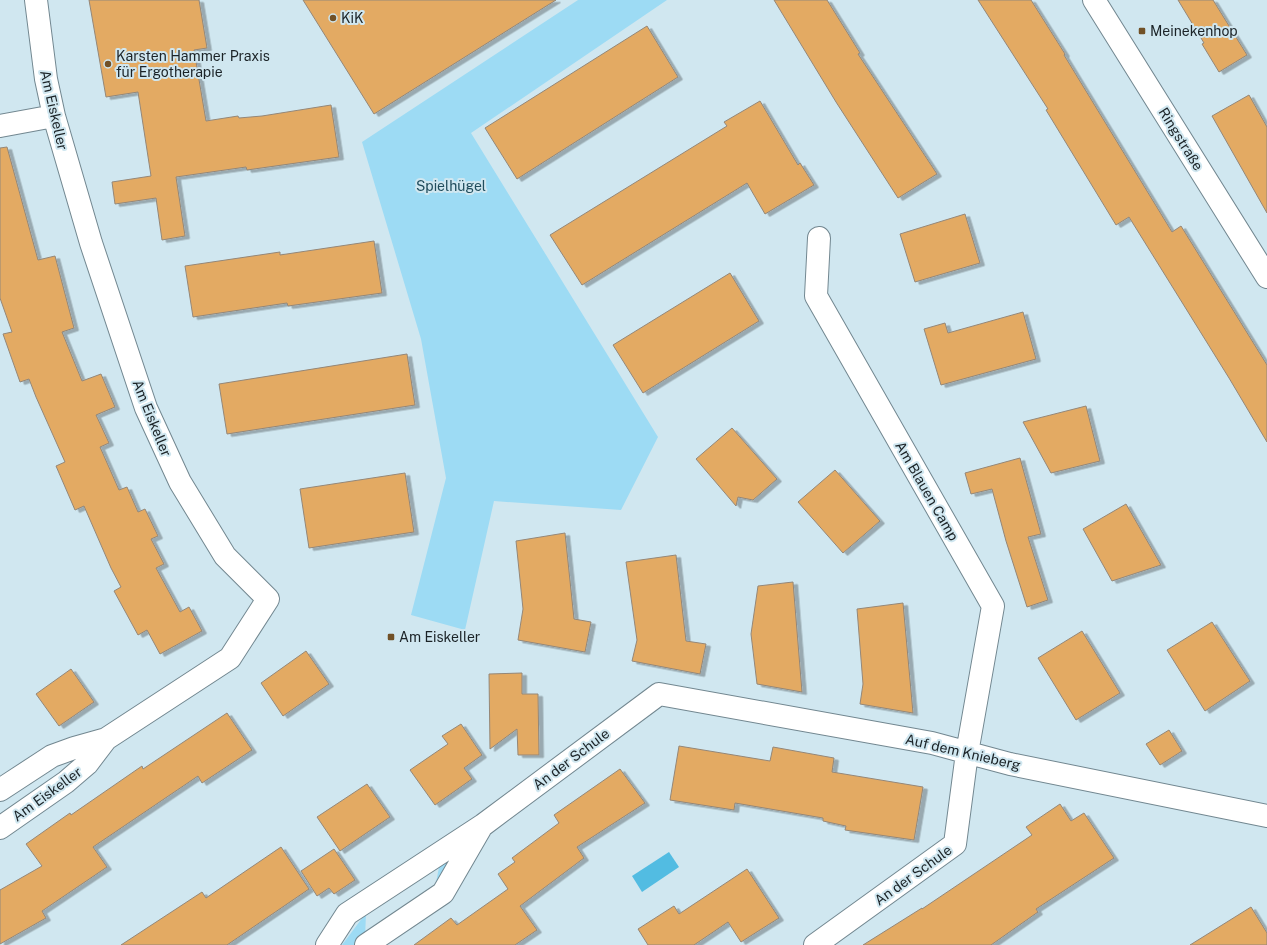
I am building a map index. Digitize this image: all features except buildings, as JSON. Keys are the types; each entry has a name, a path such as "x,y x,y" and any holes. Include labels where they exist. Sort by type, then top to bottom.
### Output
{"street":[{"name":"Am Eiskeller","path":"0,790 52,756 106,739 230,658 268,599 225,556 180,482 146,408 91,243 54,116 46,79 36,0"},
{"name":"Ringstraße","path":"1094,0 1267,278"},
{"path":"0,126 54,116"},
{"name":"Am Blauen Camp","path":"819,238 816,296 993,606 967,753"},
{"name":"Auf dem Knieberg","path":"659,694 932,743 1010,764 1267,816"},
{"name":"An der Schule","path":"327,945 347,914 483,825 659,694"},
{"name":"Am Eiskeller","path":"0,828 66,782 87,764 106,739"},
{"name":"An der Schule","path":"815,945 955,844 967,753"},
{"name":"An der Schule","path":"366,945 442,893 483,825"}],"green space":[{"name":"Spielhügel","path":"578,0 667,0 471,133 658,437 621,510 494,501 465,630 411,615 446,478 421,339 362,142"},
{"path":"464,848 434,893 440,862"},
{"path":"366,913 365,939 356,945 342,945"}],"shaded area":[{"path":"669,852 679,867 642,892 632,876"}],"place":[{"name":"KiK","path":"333,18"},
{"name":"Meinekenhop","path":"1142,31"},
{"name":"Karsten Hammer Praxis für Ergotherapie","path":"108,64"},
{"name":"Am Eiskeller","path":"391,637"}]}
